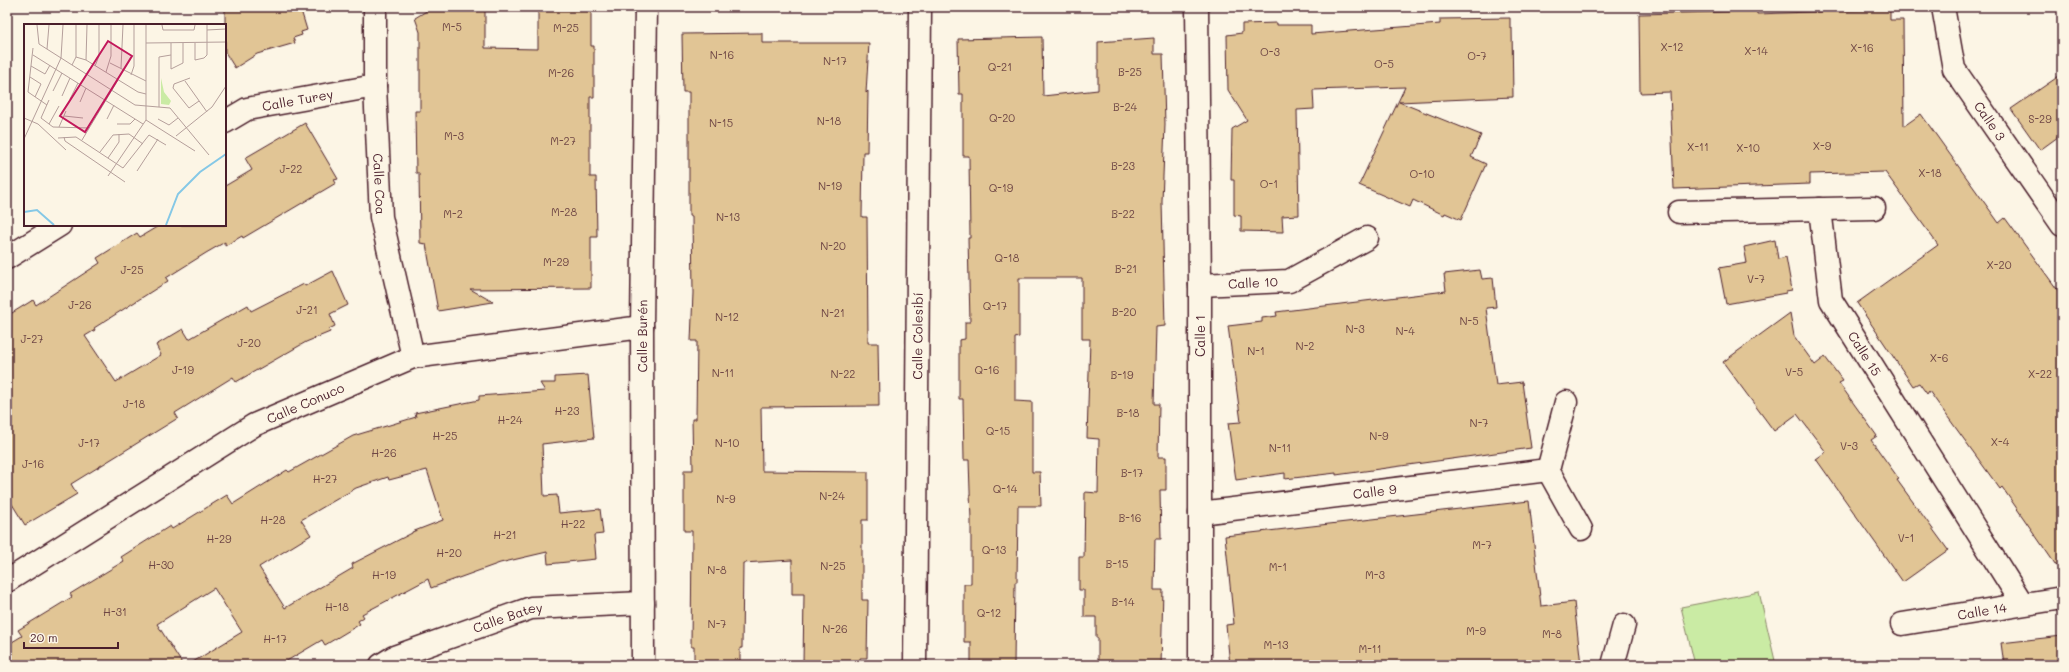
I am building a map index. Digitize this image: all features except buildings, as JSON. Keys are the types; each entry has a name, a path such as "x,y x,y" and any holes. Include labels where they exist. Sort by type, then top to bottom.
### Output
{"street":[{"name":"Calle Coa","path":"375,7 375,86 381,217 413,357"},
{"name":"Calle Burén","path":"644,665 642,328 646,7"},
{"name":"Calle Colesibí","path":"915,665 920,7"},
{"name":"Calle 1","path":"1197,7 1200,285 1200,665"},
{"name":"Calle 3","path":"1943,7 1954,69 2062,225"},
{"name":"Calle Turey","path":"226,121 247,108 375,86"},
{"path":"1679,212 1874,208"},
{"name":"Calle 15","path":"1820,209 1831,300 2022,603"},
{"path":"7,258 58,226"},
{"name":"Calle 10","path":"1200,285 1289,281 1367,238"},
{"name":"Calle Conuco","path":"7,581 254,425 413,357 642,328"},
{"path":"1566,402 1548,470 1581,529"},
{"name":"Calle 9","path":"1200,513 1548,470"},
{"name":"Calle 14","path":"1902,624 2022,603 2062,598"},
{"name":"Calle Batey","path":"381,665 394,657 531,608 643,603"},
{"path":"1613,665 1624,625"}],"green space":[{"path":"1759,592 1776,665 1695,665 1681,607"}]}
